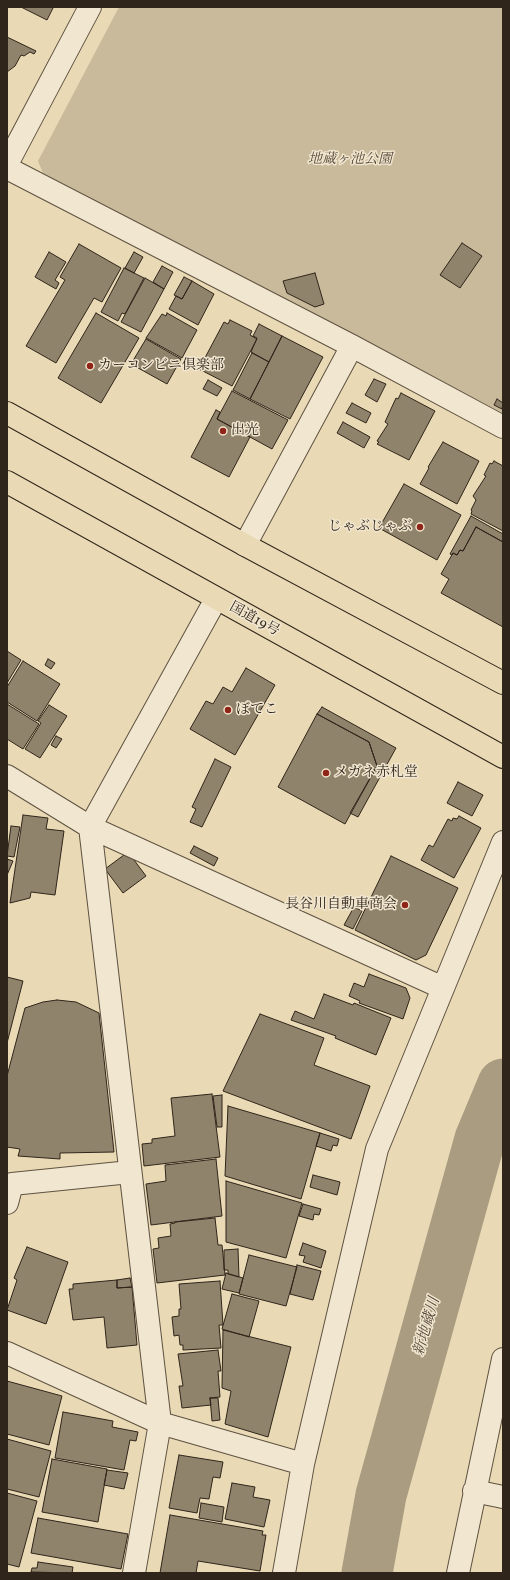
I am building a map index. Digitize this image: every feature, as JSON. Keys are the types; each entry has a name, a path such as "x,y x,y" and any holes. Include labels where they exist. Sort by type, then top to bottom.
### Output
{"highway":[{"path":"7,413 245,545 503,683"},
{"name":"国道19号","path":"7,482 503,757"}],"street":[{"path":"7,164 90,7"},
{"path":"7,168 352,346 503,427"},
{"path":"245,545 352,346"},
{"path":"134,1573 160,1423 90,827 216,599"},
{"path":"7,776 90,827 443,988"},
{"path":"284,1573 303,1464 377,1149 503,842"},
{"path":"7,1203 12,1184 130,1172"},
{"path":"7,1353 160,1423 303,1464"},
{"path":"458,1573 503,1359"},
{"path":"474,1492 503,1497"}],"green space":[{"name":"地蔵ヶ池公園","path":"119,7 503,7 503,413 43,173 38,161"}],"building":[{"path":"21,7 50,7 53,8 47,20"},
{"path":"7,37 36,51 34,54 30,52 24,56 21,55 15,66 7,72"},
{"path":"462,243 482,256 460,288 440,275"},
{"path":"79,244 121,268 102,302 94,298 56,363 26,346 65,280 60,277"},
{"path":"49,252 66,262 55,280 59,283 56,289 35,277"},
{"path":"134,252 143,257 134,273 125,268"},
{"path":"162,266 173,272 164,289 153,282"},
{"path":"124,268 144,278 125,314 122,313 118,321 101,312"},
{"path":"315,273 324,304 315,307 287,293 283,281"},
{"path":"184,277 192,281 182,299 174,295"},
{"path":"145,278 164,289 141,332 121,322"},
{"path":"192,281 214,294 198,325 169,309 176,296 182,299"},
{"path":"96,313 139,338 101,403 58,378"},
{"path":"167,313 197,330 182,358 146,338 162,314 166,316"},
{"path":"230,320 252,331 250,335 257,339 232,386 199,369 224,322 228,324"},
{"path":"259,324 282,336 269,362 251,352 257,338 253,336"},
{"path":"282,336 323,357 290,419 250,399"},
{"path":"146,339 181,359 167,384 131,364"},
{"path":"252,353 269,362 250,399 233,390"},
{"path":"374,379 386,384 377,402 365,395"},
{"path":"208,380 222,388 217,396 203,389"},
{"path":"232,391 288,420 272,449 217,419"},
{"path":"401,393 435,411 409,460 377,444 379,442 377,441 388,424 385,422 396,398 398,399"},
{"path":"497,399 503,403 502,409 494,405"},
{"path":"352,403 371,413 366,423 346,413"},
{"path":"216,410 220,412 217,419 250,437 229,477 191,457"},
{"path":"343,422 370,437 364,448 337,433"},
{"path":"443,442 479,461 457,504 420,484"},
{"path":"494,461 503,466 503,531 471,514 471,510 476,500 473,496 486,476 484,475 490,463 492,464"},
{"path":"404,484 461,515 437,560 379,528"},
{"path":"471,516 503,534 503,542 476,527 463,551 460,550 457,555 453,553 452,555 450,554"},
{"path":"476,527 503,542 503,627 441,593 449,579 441,574 453,553 457,555 460,550 463,551"},
{"path":"7,651 21,660 7,683"},
{"path":"48,659 55,663 51,669 45,665"},
{"path":"23,661 60,684 37,721 7,702 7,687"},
{"path":"246,668 275,685 235,755 190,729 206,701 213,704 223,687 232,692"},
{"path":"7,704 39,724 23,749 7,739"},
{"path":"49,705 67,716 40,758 25,749 41,723 38,721"},
{"path":"322,707 396,748 358,817 350,813 377,766 369,742 317,714"},
{"path":"317,714 369,742 377,766 345,824 278,787"},
{"path":"56,736 62,739 56,748 51,745"},
{"path":"215,759 231,767 202,827 190,822 196,809 192,807"},
{"path":"458,782 483,795 472,816 447,803"},
{"path":"23,815 48,818 46,829 64,831 55,895 31,892 30,898 10,903"},
{"path":"459,816 481,828 454,878 421,860 429,845 433,847 448,819 452,821 453,818 457,819"},
{"path":"11,826 20,827 14,857 7,856"},
{"path":"194,846 218,858 214,866 190,853"},
{"path":"128,852 146,876 123,893 105,869"},
{"path":"391,856 458,888 426,955 416,960 355,930"},
{"path":"7,859 13,861 7,875"},
{"path":"354,907 362,911 353,929 344,925"},
{"path":"369,974 406,988 410,998 403,1019 359,1003 360,1001 349,996 354,983 364,987"},
{"path":"7,977 23,981 7,1043"},
{"path":"324,994 353,1005 354,1003 391,1018 376,1055 335,1038 336,1036 291,1020 295,1011 314,1019"},
{"path":"57,1000 76,1002 99,1013 114,1152 60,1153 60,1159 18,1156 20,1149 7,1147 7,1076 25,1008 43,1002"},
{"path":"260,1014 324,1038 314,1065 370,1086 351,1139 223,1091"},
{"path":"212,1094 220,1157 144,1166 142,1144 152,1143 152,1139 175,1136 171,1098"},
{"path":"222,1095 222,1127 217,1127 213,1096"},
{"path":"228,1106 320,1133 301,1199 225,1176"},
{"path":"320,1133 339,1139 337,1146 333,1145 331,1151 316,1146"},
{"path":"216,1159 222,1216 151,1225 146,1184 166,1181 165,1165"},
{"path":"313,1175 340,1182 337,1195 310,1187"},
{"path":"226,1181 302,1203 286,1258 226,1242"},
{"path":"303,1204 321,1209 319,1215 314,1214 313,1220 299,1216"},
{"path":"215,1218 218,1245 222,1245 225,1275 157,1283 153,1249 159,1248 158,1238 171,1236 170,1224 175,1222"},
{"path":"303,1243 326,1251 321,1268 303,1262 305,1256 299,1255"},
{"path":"27,1247 68,1262 46,1324 7,1310 17,1280 14,1278"},
{"path":"238,1249 239,1277 228,1274 228,1270 224,1270 224,1250"},
{"path":"249,1255 297,1267 286,1306 239,1294"},
{"path":"297,1265 321,1271 313,1300 290,1294"},
{"path":"226,1273 243,1278 239,1293 222,1289"},
{"path":"130,1278 132,1287 117,1288 117,1280"},
{"path":"117,1280 117,1288 132,1287 137,1345 107,1348 104,1317 73,1320 69,1289 73,1289 73,1284"},
{"path":"220,1281 223,1325 219,1325 221,1348 183,1350 183,1345 180,1345 179,1335 174,1336 172,1317 179,1316 179,1309 181,1309 179,1284"},
{"path":"232,1294 259,1301 249,1337 222,1329"},
{"path":"223,1330 291,1347 268,1437 225,1424 231,1391 222,1388"},
{"path":"218,1350 221,1371 218,1371 220,1397 210,1398 211,1405 182,1408 179,1386 183,1386 178,1354"},
{"path":"7,1381 62,1396 49,1445 7,1434"},
{"path":"210,1398 218,1398 220,1420 212,1421"},
{"path":"63,1412 113,1421 112,1427 138,1432 136,1441 130,1440 124,1470 55,1458"},
{"path":"7,1439 51,1451 39,1497 7,1489"},
{"path":"179,1455 223,1462 220,1478 213,1477 209,1499 200,1498 197,1513 169,1508"},
{"path":"52,1459 107,1469 98,1522 42,1512"},
{"path":"107,1470 128,1473 124,1489 104,1485"},
{"path":"232,1483 255,1487 253,1497 270,1500 264,1527 225,1519"},
{"path":"7,1493 37,1501 19,1567 7,1564"},
{"path":"201,1503 224,1507 222,1522 199,1518"},
{"path":"170,1515 263,1531 262,1535 266,1535 260,1571 198,1561 196,1573 160,1573"},
{"path":"38,1518 128,1534 121,1569 31,1553"},
{"path":"38,1562 73,1567 72,1573 31,1572 32,1568 37,1568"}],"waterway":[{"name":"新地蔵川","path":"367,1573 381,1495 480,1139 503,1084"}],"place":[{"name":"カーコンビニ倶楽部","path":"90,366"},
{"name":"出光","path":"223,431"},
{"name":"じゃぶじゃぶ","path":"420,527"},
{"name":"ぼてこ","path":"228,710"},
{"name":"メガネ赤札堂","path":"326,773"},
{"name":"長谷川自動車商会","path":"405,905"}]}
